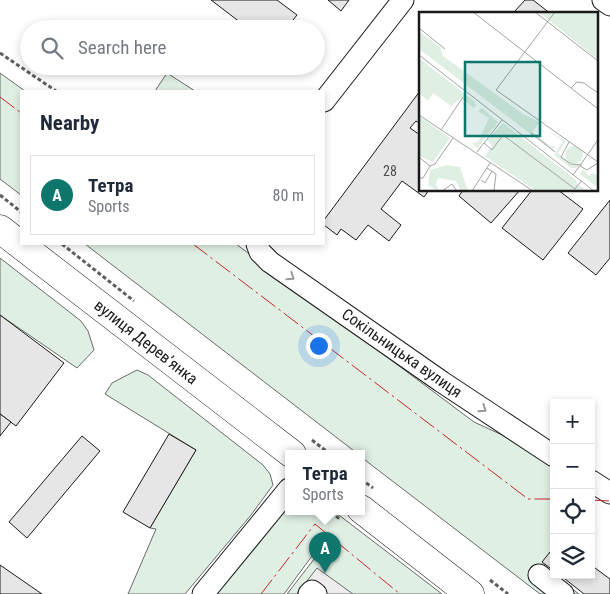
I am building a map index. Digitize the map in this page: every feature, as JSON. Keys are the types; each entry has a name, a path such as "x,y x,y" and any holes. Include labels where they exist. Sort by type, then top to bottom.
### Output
{"main road":[{"name":"вулиця Дерев’янка","path":"0,229 20,244"},
{"name":"вулиця Дерев’янка","path":"21,245 287,450"},
{"path":"365,511 470,594"}],"street":[{"path":"325,100 403,0"},
{"path":"603,0 610,5"},
{"name":"Сокільницька вулиця","path":"257,245 260,252 270,262 434,376 550,453"},
{"path":"595,484 610,493"},
{"path":"203,594 285,494"},
{"path":"539,575 563,594"},
{"path":"310,594 312,591 316,594"}],"path":[{"path":"0,53 20,67"},
{"path":"32,75 55,90"},
{"path":"0,195 20,211"}],"green space":[{"path":"0,73 24,90 20,90 20,194 0,179"},
{"path":"166,75 170,75 193,90 156,90"},
{"path":"86,245 237,245 474,422 550,457 550,558 543,567 550,572 550,579 559,579 579,594 540,594 365,460 365,450 353,450"},
{"path":"0,258 81,321 88,331 94,350 77,368 0,315"},
{"path":"137,370 148,375 263,465 270,474 273,485 251,515 185,594 128,594 156,529 150,528 196,450 105,394 112,383"},
{"path":"285,505 285,515 339,515 442,594 287,594 315,558 312,556 284,594 212,594"}],"shaded area":[{"path":"317,568 353,594 297,594"}],"building":[{"path":"211,0 277,0 297,15 293,20 237,20"},
{"path":"328,0 349,0 341,11"},
{"path":"525,0 533,0 548,12 516,12 515,11"},
{"path":"419,92 419,123 416,121 410,128 419,134 419,191 428,191 424,197 402,181 381,209 401,225 389,241 368,225 356,240 341,229 337,235 325,226 325,219"},
{"path":"462,191 519,191 491,223 459,196"},
{"path":"531,191 559,191 583,209 543,260 502,228"},
{"path":"610,200 610,258 596,275 568,253"},
{"path":"0,315 64,363 16,426 0,414"},
{"path":"0,414 11,422 0,436"},
{"path":"169,434 196,450 150,528 123,512"},
{"path":"82,436 100,451 27,538 9,522"},
{"path":"550,552 550,568 542,562"},
{"path":"0,565 42,594 0,594"},
{"path":"595,568 610,579 610,594 584,594 565,579 595,579"}],"power":[{"path":"0,97 20,112"},
{"path":"194,245 528,499 550,499"},
{"path":"595,500 610,501"},
{"path":"261,594 315,524 400,594"}],"place":[{"name":"Тетра","path":"325,573"}]}
